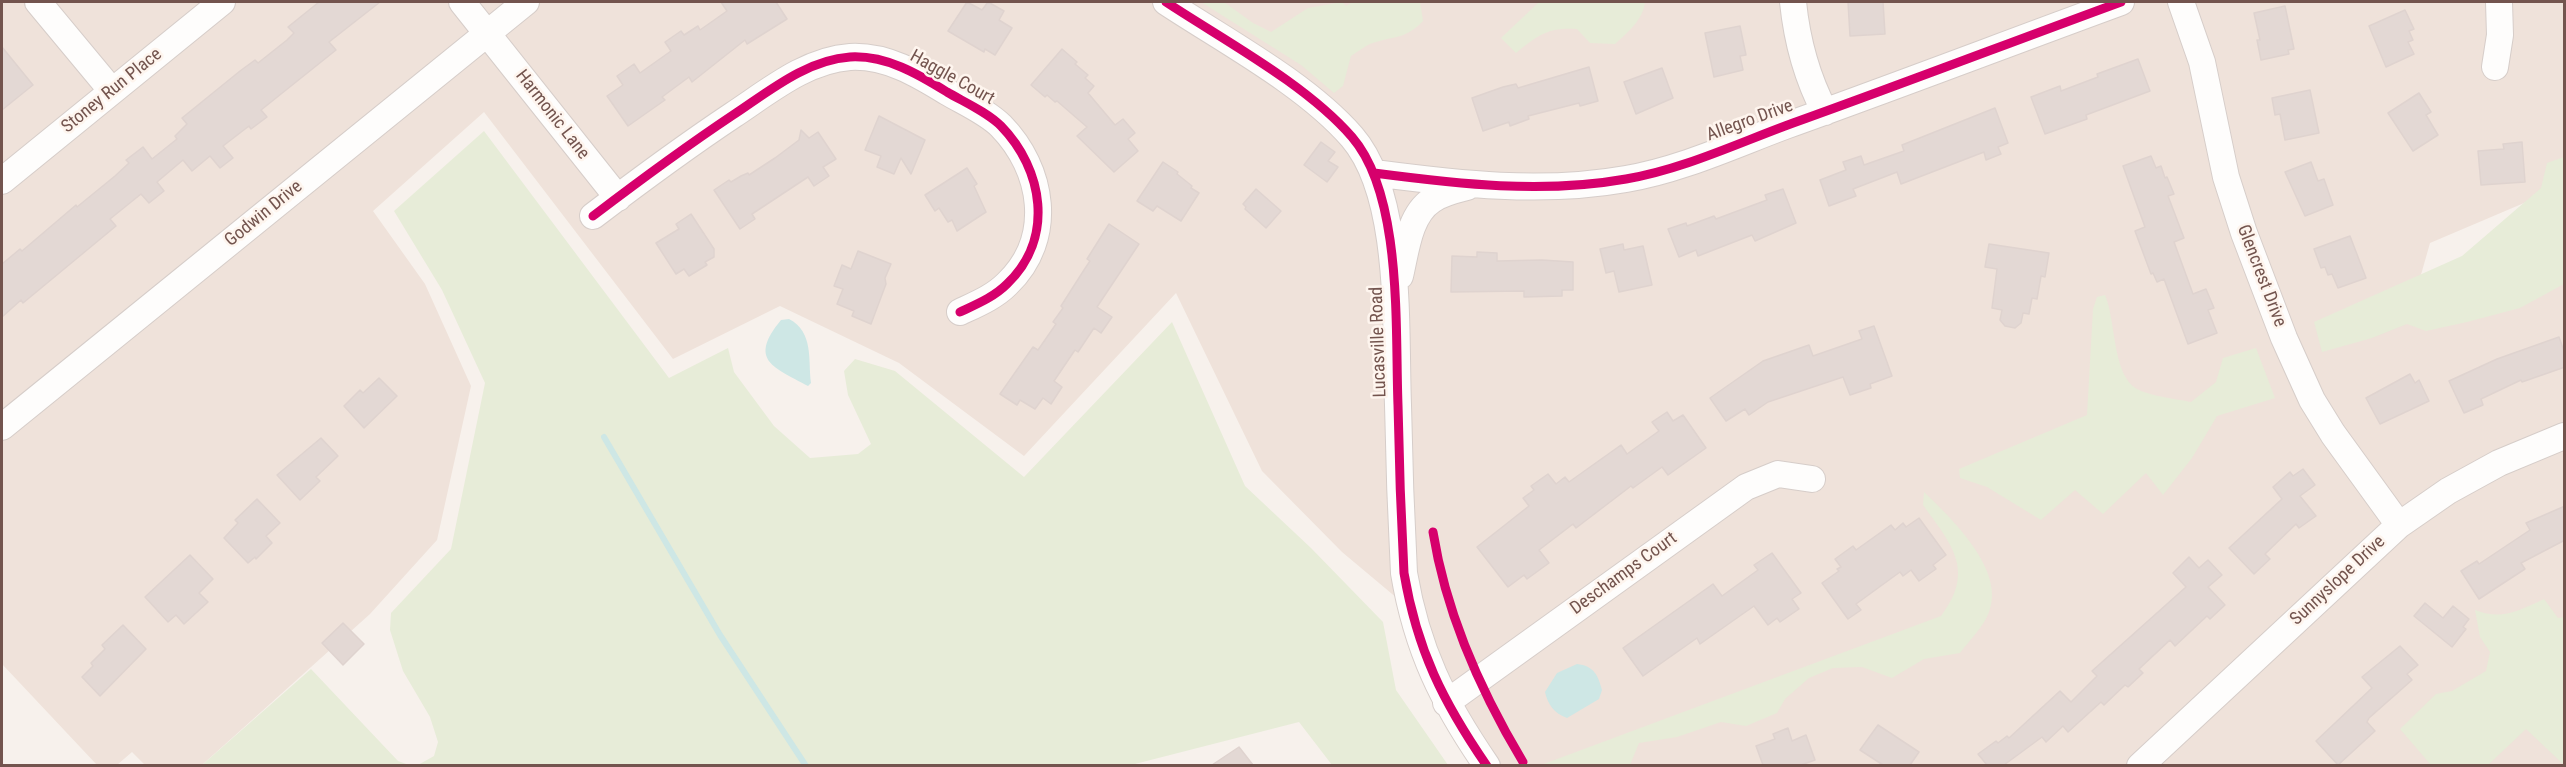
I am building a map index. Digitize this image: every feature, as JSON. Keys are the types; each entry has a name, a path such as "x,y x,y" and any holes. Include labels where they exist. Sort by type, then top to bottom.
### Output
{"street":[{"path":"38,2 112,91"},
{"name":"Stoney Run Place","path":"2,181 222,2"},
{"name":"Harmonic Lane","path":"462,2 618,198"},
{"name":"Godwin Drive","path":"2,427 526,2"},
{"name":"Lucasville Road","path":"1166,2 1302,91 1333,117 1353,138 1374,173 1390,242 1395,303 1404,573 1410,609 1423,649 1446,703 1487,765"},
{"path":"1793,2 1796,31 1804,65 1825,112"},
{"name":"Allegro Drive","path":"1374,173 1470,186 1583,185 1629,179 1681,164 2121,2"},
{"name":"Glencrest Drive","path":"2181,2 2202,62 2226,177 2244,233 2284,338 2322,417 2399,525"},
{"path":"2495,67 2500,35 2499,2"},
{"name":"Haggle Court","path":"593,216 673,156 790,76 818,64 850,57 884,61 914,72 999,124 1020,149 1035,179 1038,213 1036,232 1030,251 1018,272 1007,285 960,312"},
{"path":"1395,303 1408,242 1421,211 1431,200 1470,186"},
{"name":"Sunnyslope Drive","path":"2140,765 2399,525 2448,491 2499,463 2565,436"},
{"name":"Deschamps Court","path":"1446,703 1746,487 1778,474 1812,478"}],"shaded area":[{"path":"2,2 2564,2 2564,186 2430,243 2407,324 2564,277 2564,765 1487,765 1410,609 1342,552 1262,471 1176,293 1024,456 899,363 780,306 673,359 484,112 373,211 425,284 471,386 437,540 370,614 202,765 145,765 132,752 117,765 97,765 2,664"}],"green space":[{"path":"1201,2 1224,2 1253,23 1271,32 1308,8 1342,2 1346,6 1353,2 1420,2 1423,21 1406,34 1373,43 1351,56 1343,86 1334,93 1301,65"},
{"path":"1539,2 1645,2 1638,20 1615,44 1590,43 1577,29 1558,29 1537,37 1516,53 1501,38"},
{"path":"484,131 669,378 728,348 734,372 774,426 810,458 858,454 871,444 848,395 844,371 855,359 895,371 1024,477 1172,322 1245,486 1311,548 1383,622 1396,690 1448,765 1332,765 1299,722 1131,765 418,765 434,756 438,742 430,717 403,671 390,630 391,613 451,549 485,383 442,290 394,211"},
{"path":"2564,157 2564,284 2520,308 2426,331 2407,324 2372,338 2322,352 2314,322 2462,256 2541,188 2547,163"},
{"path":"2105,295 2123,372 2137,389 2191,402 2216,382 2223,358 2256,348 2275,398 2217,416 2192,458 2163,495 2146,473 2103,514 2075,490 2041,520 1987,487 1960,478 1959,469 2087,415 2093,309 2097,297"},
{"path":"1924,492 1961,530 1983,562 1990,579 1992,596 1987,617 1960,653 1924,659 1892,678 1862,667 1833,668 1809,678 1785,699 1777,713 1746,726 1721,722 1677,737 1639,743 1630,765 1541,765 1941,616 1957,585 1958,571 1956,558 1950,545 1923,505"},
{"path":"2544,599 2558,618 2564,617 2564,765 2526,729 2488,765 2431,765 2400,729 2436,694 2452,691 2486,671 2490,652 2480,637 2475,610 2494,614 2511,613"},
{"path":"311,669 398,761 409,765 202,765"}],"water":[{"path":"789,319 803,331 806,339 811,383 808,386 775,367 769,361 766,353 766,345 771,334 781,320"},
{"path":"1577,664 1588,667 1594,672 1602,690 1599,699 1567,718 1552,708 1545,692 1557,673"}],"building":[{"path":"319,2 380,2 329,42 336,50 261,110 267,117 251,129 249,126 223,146 233,158 220,168 210,156 192,171 183,160 157,182 164,191 149,203 141,194 110,219 116,226 23,303 21,300 2,317 2,264 20,249 22,251 76,205 77,207 115,176 129,163 126,160 143,147 152,159 177,139 175,136 187,124 182,118 240,71 255,60 258,63 287,40 294,33 288,27"},
{"path":"721,2 776,2 787,19 747,44 745,40 692,82 689,77 662,97 665,100 628,126 607,96 623,85 617,76 634,64 640,73 671,51 665,42 681,31 684,35 698,26 700,30 727,11"},
{"path":"967,2 982,10 988,2 1004,11 999,20 1012,28 995,55 985,49 984,52 948,31"},
{"path":"1848,2 1883,2 1885,34 1850,36"},
{"path":"2285,6 2294,49 2288,50 2289,54 2261,60 2257,40 2260,40 2254,13"},
{"path":"2405,10 2414,29 2409,31 2413,40 2408,42 2414,54 2386,67 2369,26"},
{"path":"1740,26 1746,55 1740,56 1743,70 1714,77 1705,33"},
{"path":"2,47 33,85 2,110"},
{"path":"1062,49 1088,75 1085,78 1094,86 1088,93 1115,125 1123,119 1135,133 1128,139 1138,151 1114,172 1077,136 1087,127 1057,101 1055,102 1047,95 1045,97 1031,85"},
{"path":"2138,59 2150,91 2086,115 2087,119 2045,134 2031,97 2060,86 2061,91 2098,77 2097,74"},
{"path":"1589,67 1598,101 1580,106 1579,103 1528,116 1529,119 1510,126 1509,122 1483,131 1472,98 1503,87 1516,84 1518,88"},
{"path":"1662,68 1673,98 1636,114 1624,82"},
{"path":"2310,90 2319,133 2285,140 2280,114 2275,115 2272,98"},
{"path":"2419,93 2431,112 2426,115 2438,135 2413,151 2388,113"},
{"path":"1995,108 2008,143 1998,147 2001,154 1986,160 1984,152 1901,184 1897,172 1853,189 1856,196 1829,206 1820,180 1846,170 1843,162 1861,156 1864,165 1904,151 1902,145"},
{"path":"879,116 925,140 911,174 901,158 894,174 877,167 881,156 865,150"},
{"path":"801,130 809,138 818,132 836,159 823,167 829,176 814,186 808,177 752,214 755,219 740,229 714,190 729,180 731,182 748,173 749,175 775,158 799,140"},
{"path":"1321,142 1335,152 1328,161 1338,167 1327,182 1304,165"},
{"path":"2522,142 2525,182 2481,185 2478,151 2504,149 2503,144"},
{"path":"2151,156 2156,168 2161,166 2174,194 2168,196 2184,238 2174,242 2193,294 2206,289 2214,308 2208,310 2217,333 2188,344 2164,279 2157,282 2153,273 2151,274 2135,231 2145,227 2123,166"},
{"path":"1163,162 1178,172 1177,174 1192,186 1191,188 1199,193 1181,221 1157,206 1153,211 1137,201"},
{"path":"2311,162 2318,181 2324,179 2333,205 2305,216 2285,172"},
{"path":"967,168 977,184 974,186 986,212 957,231 952,220 948,222 939,208 935,211 925,195"},
{"path":"1256,189 1281,211 1266,228 1245,209 1243,204"},
{"path":"1783,189 1796,223 1755,241 1752,235 1698,256 1696,250 1679,257 1668,229 1686,223 1687,226 1714,216 1716,219 1767,200 1765,195"},
{"path":"691,214 714,249 714,257 705,262 707,265 689,276 684,269 676,274 656,243 679,229 676,224"},
{"path":"1109,224 1139,244 1097,307 1112,317 1101,333 1094,328 1078,352 1075,350 1054,381 1062,387 1051,404 1043,398 1035,409 1020,400 1017,405 1000,394 1033,347 1038,350 1056,324 1053,322 1063,308 1061,306 1090,261 1087,259"},
{"path":"2350,236 2366,278 2338,288 2332,274 2328,275 2325,267 2321,268 2314,249"},
{"path":"1623,244 1624,250 1643,246 1652,285 1619,292 1614,271 1606,273 1600,249"},
{"path":"1989,244 2049,253 2045,277 2041,276 2037,299 2032,298 2029,314 2023,313 2021,323 2015,328 2005,326 2000,320 2002,310 1992,308 1997,269 1985,267"},
{"path":"858,251 891,264 871,324 852,316 854,311 837,304 843,289 834,286 842,265 851,269"},
{"path":"1477,252 1497,253 1497,261 1573,262 1573,290 1562,290 1562,296 1524,297 1524,291 1451,292 1452,256 1477,257"},
{"path":"1874,326 1892,376 1870,384 1871,388 1850,395 1843,377 1768,402 1749,415 1745,409 1726,421 1710,398 1763,361 1809,345 1813,356 1862,339 1859,331"},
{"path":"2559,337 2565,354 2565,367 2522,382 2521,380 2481,399 2483,405 2464,413 2449,381 2497,359"},
{"path":"2410,374 2415,383 2419,380 2429,401 2380,424 2366,398"},
{"path":"379,378 397,396 364,428 344,406 360,390 363,393"},
{"path":"1667,412 1673,421 1683,415 1706,448 1668,475 1662,467 1633,488 1631,486 1576,528 1573,524 1539,550 1549,563 1527,579 1524,575 1508,587 1477,547 1529,506 1523,498 1534,490 1531,486 1548,474 1556,484 1565,477 1569,482 1621,445 1627,454 1659,431 1652,422"},
{"path":"321,438 338,456 316,477 320,481 300,500 277,475"},
{"path":"2303,469 2315,485 2300,496 2316,516 2299,528 2296,524 2265,554 2270,559 2254,574 2229,548 2282,499 2273,487 2290,472 2293,476"},
{"path":"257,499 280,523 266,536 272,543 256,559 255,557 248,563 224,538 238,523 235,520"},
{"path":"2565,506 2565,540 2521,563 2525,569 2479,599 2461,571 2477,561 2479,564 2530,530 2526,523"},
{"path":"1919,518 1946,555 1933,565 1936,569 1919,581 1911,570 1903,576 1900,572 1856,604 1861,610 1848,619 1822,583 1839,571 1837,569 1841,567 1835,559 1853,546 1856,550 1891,525 1895,530 1903,523 1906,527"},
{"path":"1772,553 1801,593 1792,599 1799,609 1780,622 1777,618 1768,625 1754,606 1700,644 1697,638 1643,676 1623,648 1713,584 1722,596 1758,570 1754,565"},
{"path":"190,555 213,579 199,593 208,602 184,624 176,615 168,622 145,597"},
{"path":"2189,557 2199,568 2208,560 2222,575 2208,587 2225,605 2210,619 2207,616 2175,646 2170,640 2139,669 2143,673 2128,687 2125,685 2104,705 2101,702 2068,732 2063,726 2046,742 2042,737 2004,765 1987,765 1978,754 1996,741 1998,743 2007,736 2009,738 2060,691 2071,702 2097,676 2092,671 2186,587 2173,573"},
{"path":"2425,603 2443,618 2453,606 2469,619 2463,627 2466,629 2452,647 2414,616"},
{"path":"343,623 364,644 343,665 322,643"},
{"path":"123,625 146,649 100,696 82,677 93,666 91,663 105,649 102,645"},
{"path":"2400,646 2418,665 2407,674 2412,680 2369,718 2367,722 2375,731 2338,765 2316,741 2372,688 2362,677"},
{"path":"1878,725 1919,752 1910,765 1883,765 1860,750"},
{"path":"1788,728 1792,741 1806,735 1815,760 1801,765 1763,765 1756,746 1775,739 1773,734"},
{"path":"1239,747 1253,765 1212,765"}],"waterway":[{"path":"604,437 720,635 806,766"}],"cycle path":[{"path":"1166,2 1264,64 1312,99 1352,137 1368,162 1380,193 1393,265 1404,573 1409,601 1424,651 1434,674 1457,720 1487,766"},
{"path":"1374,173 1468,184 1532,187 1594,183 1646,175 1707,156 2121,2"},
{"path":"593,216 697,139 788,78 834,59 863,57 889,62 913,72 975,107 1001,126 1015,143 1034,183 1038,204 1037,225 1032,246 1022,266 997,293 960,312"},
{"path":"1433,532 1447,592 1467,651 1493,708 1523,762"}]}
